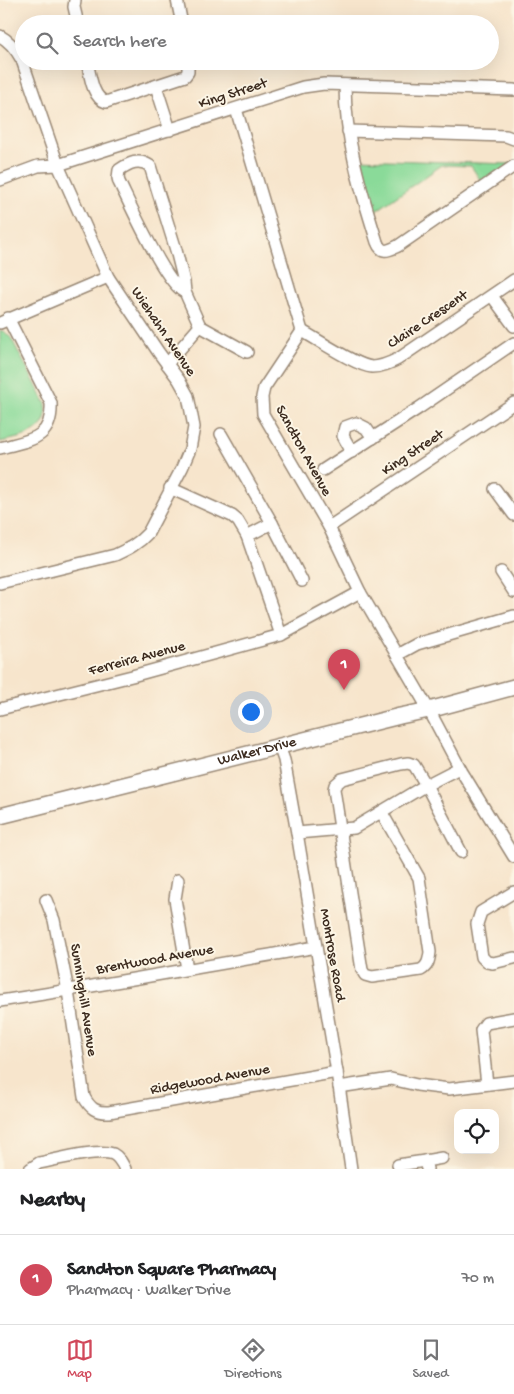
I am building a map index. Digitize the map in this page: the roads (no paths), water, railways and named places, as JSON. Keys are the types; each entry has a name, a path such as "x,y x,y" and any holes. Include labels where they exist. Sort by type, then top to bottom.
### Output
{"street":[{"path":"76,0 76,15"},
{"path":"178,0 180,15"},
{"name":"Wiehahn Avenue","path":"0,36 4,37 15,50"},
{"name":"Wiehahn Avenue","path":"0,583 114,555 130,549 140,542 148,533 182,468 190,449 194,427 188,396 179,380 108,277 58,165 25,70"},
{"path":"90,70 97,95 103,101 108,102 187,74 189,70"},
{"name":"King Street","path":"0,180 38,166 58,165 303,87 324,84 514,90"},
{"path":"345,85 348,131 361,189 379,248 383,251 386,252 398,246 514,166"},
{"path":"156,86 170,130"},
{"path":"236,109 302,331"},
{"path":"348,131 506,136 514,139"},
{"path":"185,292 179,290 168,275 119,182 119,170 127,164 141,162 150,166 176,250 185,292 200,326 247,352"},
{"path":"0,448 38,437 44,433 51,415 51,403 4,321 108,277"},
{"name":"Claire Crescent","path":"302,331 369,367 380,366 398,359 514,280"},
{"path":"492,296 514,326"},
{"path":"167,364 200,326"},
{"name":"Sandton Avenue","path":"302,331 264,388 262,407 268,424 329,527 360,592 429,710 459,768 513,851"},
{"path":"323,470 514,343"},
{"name":"King Street","path":"329,527 514,403"},
{"path":"352,452 343,436 345,427 356,423 366,428 373,438"},
{"path":"220,434 272,523 302,581"},
{"path":"170,488 232,516 238,521 247,536 281,635"},
{"path":"495,489 514,515"},
{"path":"247,536 272,523"},
{"path":"501,572 514,592"},
{"name":"Ferreira Avenue","path":"0,709 132,676 281,635 360,592"},
{"path":"397,655 417,644 514,616"},
{"name":"Walker Drive","path":"0,816 429,710 514,687"},
{"name":"Montrose Road","path":"279,746 284,760 297,833 337,1072 351,1169"},
{"path":"382,813 419,878 430,952 428,963 421,970 368,976 363,973 334,789 335,784 342,778 408,763 414,765 461,852"},
{"path":"297,833 354,828 426,785 459,768"},
{"path":"178,880 175,899 187,968"},
{"path":"514,892 480,912 477,924 482,957 486,962 492,963 514,958"},
{"name":"Sunninghill Avenue","path":"46,900 54,920 68,991 84,1097 89,1106"},
{"name":"Brentwood Avenue","path":"0,1001 68,991 187,968 316,947"},
{"path":"487,1084 481,1030 483,1026 492,1022 514,1018"},
{"name":"Ridgewood Avenue","path":"89,1106 96,1111 109,1112 337,1072"},
{"path":"339,1087 391,1079 436,1088 514,1081"},
{"path":"30,1169 39,1163 102,1153 114,1155 120,1160 125,1169"},
{"path":"398,1165 426,1165 442,1158"}],"place":[{"name":"Sandton Square Pharmacy","path":"344,690"}]}
